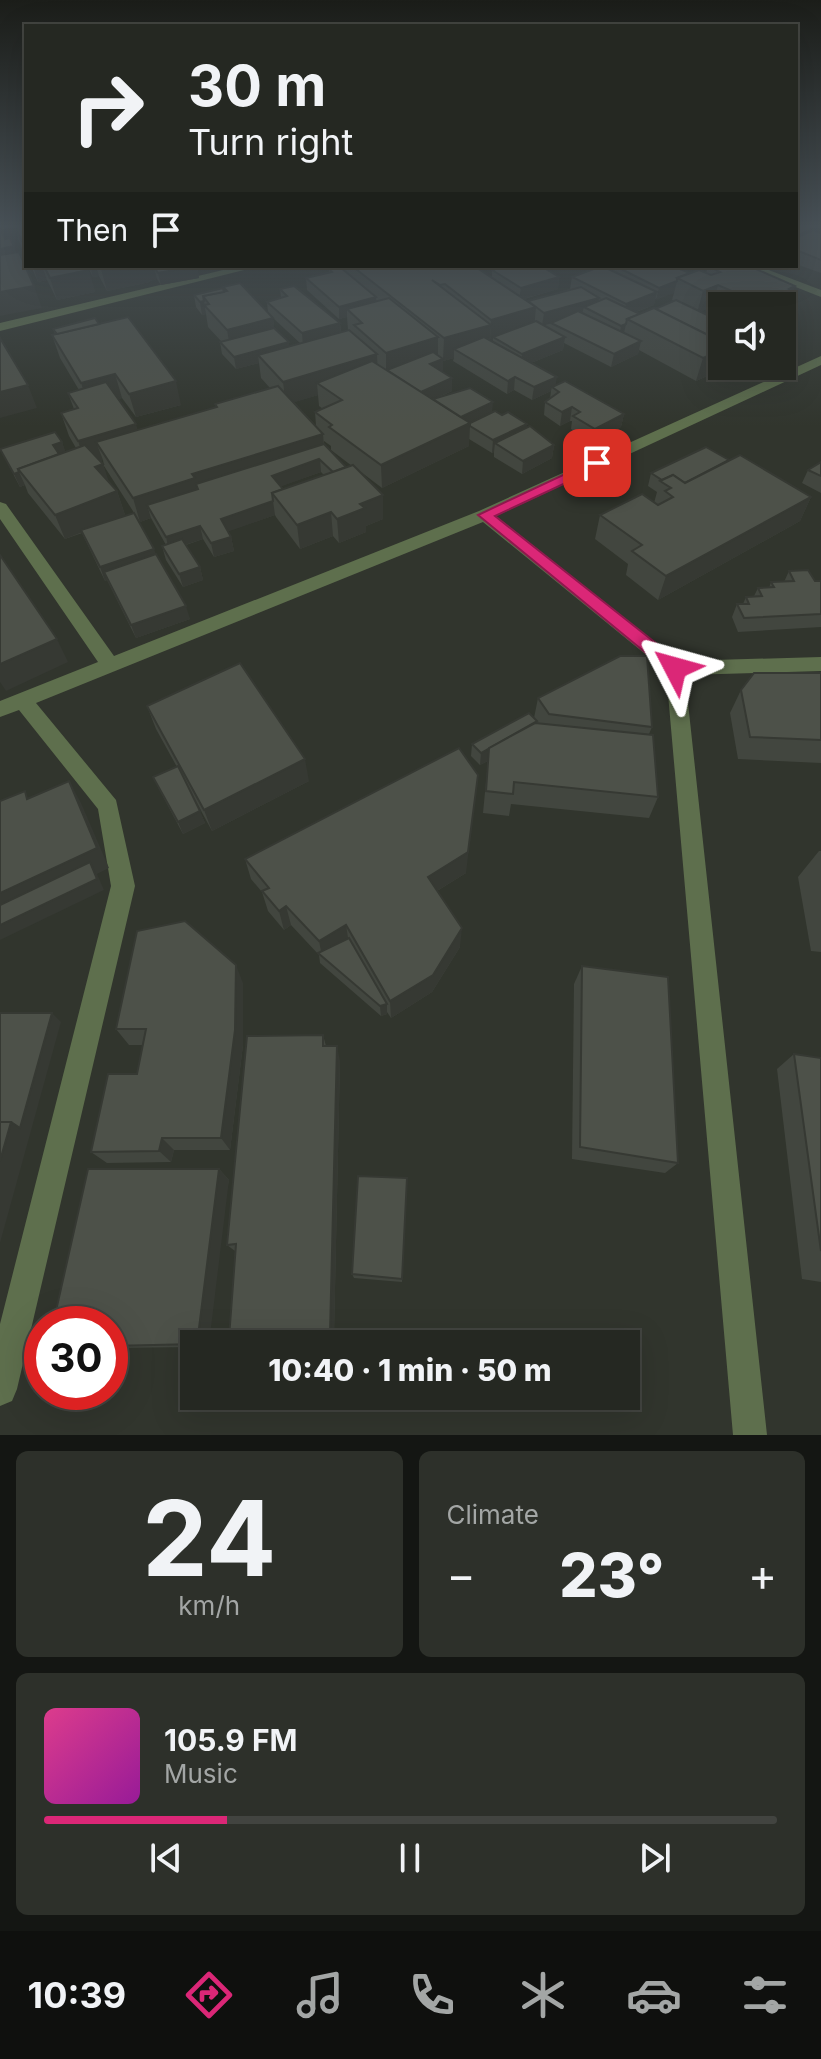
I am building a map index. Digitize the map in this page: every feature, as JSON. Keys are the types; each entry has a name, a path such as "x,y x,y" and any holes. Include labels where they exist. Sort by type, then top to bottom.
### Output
{"street":[{"path":"0,327 146,292"},
{"path":"0,1389 123,886 108,806 11,705 485,515 821,360"},
{"path":"0,507 109,664"},
{"path":"485,515 675,668 821,664"},
{"path":"675,668 750,1435"}],"building":[{"path":"224,292 203,296 204,301 200,302 194,295"},
{"path":"248,292 273,318 227,330 204,305 209,304 203,296"},
{"path":"283,292 301,292 340,323 302,333 267,302 287,296"},
{"path":"322,292 370,292 376,297 339,307"},
{"path":"385,292 448,292 491,325 444,338"},
{"path":"455,292 513,292 536,307 491,320"},
{"path":"562,292 589,292 599,298 544,313 528,301"},
{"path":"602,292 657,292 626,304"},
{"path":"389,298 438,337 386,353 354,325 362,323 347,309"},
{"path":"606,298 640,314 627,319 626,324 621,326 584,307"},
{"path":"676,300 708,315 708,335 655,309"},
{"path":"654,308 708,335 708,356 703,358 627,319"},
{"path":"578,311 641,341 614,354 551,323"},
{"path":"128,317 176,381 129,394 115,374 81,383 52,335"},
{"path":"95,318 99,324 57,334 53,329"},
{"path":"536,321 565,337 522,354 493,337"},
{"path":"274,328 289,342 234,357 220,342"},
{"path":"349,330 377,354 283,382 258,355"},
{"path":"484,337 557,377 534,387 515,377 508,381 454,349"},
{"path":"0,338 28,385 0,392"},
{"path":"433,352 443,359 430,364 452,378 421,392 387,370"},
{"path":"372,361 470,423 381,465 329,427 332,425 315,412 342,400 317,383"},
{"path":"565,381 624,414 595,429 573,416 580,412 572,407 562,412 545,402 559,392 552,387"},
{"path":"106,382 136,424 78,441 61,413 78,408 68,393"},
{"path":"278,386 323,434 192,474 195,478 133,498 96,442 217,407 215,404"},
{"path":"470,388 493,402 461,417 433,399"},
{"path":"495,411 502,415 508,412 527,424 493,440 470,426 470,423"},
{"path":"530,426 554,445 523,461 495,443"},
{"path":"55,432 62,442 53,445 59,454 18,469 19,472 14,474 0,449"},
{"path":"324,444 346,467 333,472 319,459 272,476 283,489 272,493 273,501 221,519 231,537 211,543 200,526 166,537 147,505 198,489 196,484"},
{"path":"85,445 103,464 95,467 117,491 55,515 18,469"},
{"path":"706,447 729,460 685,483 673,475 662,480 651,473"},
{"path":"740,455 811,497 666,576 632,551 642,545 600,515 642,494 658,505 673,497 665,491 671,488 660,481 673,475 685,483"},
{"path":"821,462 821,476 808,470"},
{"path":"353,465 383,495 360,504 365,508 337,519 331,512 297,525 272,493"},
{"path":"134,513 154,549 100,567 81,530"},
{"path":"182,539 200,567 179,574 162,546"},
{"path":"156,554 186,606 131,625 104,572"},
{"path":"0,555 57,639 0,664"},
{"path":"808,570 815,581 821,581 821,614 744,618 737,604 749,604 746,597 762,596 758,588 774,587 771,582 794,581 789,571"},
{"path":"620,656 647,656 652,727 549,714 538,698"},
{"path":"240,663 305,759 204,810 147,706"},
{"path":"754,673 821,673 821,740 750,737 741,690"},
{"path":"529,713 537,721 481,753 472,744"},
{"path":"535,723 653,735 658,797 514,782 513,794 486,791 489,748"},
{"path":"459,748 478,775 468,852 428,877 462,928 433,975 390,1001 346,925 319,941 286,906 279,911 262,891 269,888 245,859"},
{"path":"178,766 200,811 178,822 153,777"},
{"path":"69,781 97,848 0,893 0,801 25,791 27,799"},
{"path":"90,862 97,879 0,925 0,905"},
{"path":"185,921 236,965 235,1030 221,1138 162,1138 159,1151 91,1152 108,1074 137,1074 146,1029 116,1029 137,931"},
{"path":"349,938 387,1004 380,1006 318,953"},
{"path":"582,966 668,977 678,1163 580,1147"},
{"path":"0,1013 52,1013 20,1128 11,1122 0,1122"},
{"path":"323,1035 323,1046 337,1046 330,1330 230,1330 236,1244 227,1245 247,1036"},
{"path":"794,1054 821,1058 821,1251"},
{"path":"0,1122 11,1122 0,1161"},
{"path":"88,1169 219,1169 199,1330 180,1330 180,1344 128,1346 128,1306 57,1306"},
{"path":"358,1176 407,1178 402,1279 352,1274"}],"route":[{"path":"597,463 485,515 675,668"}]}
